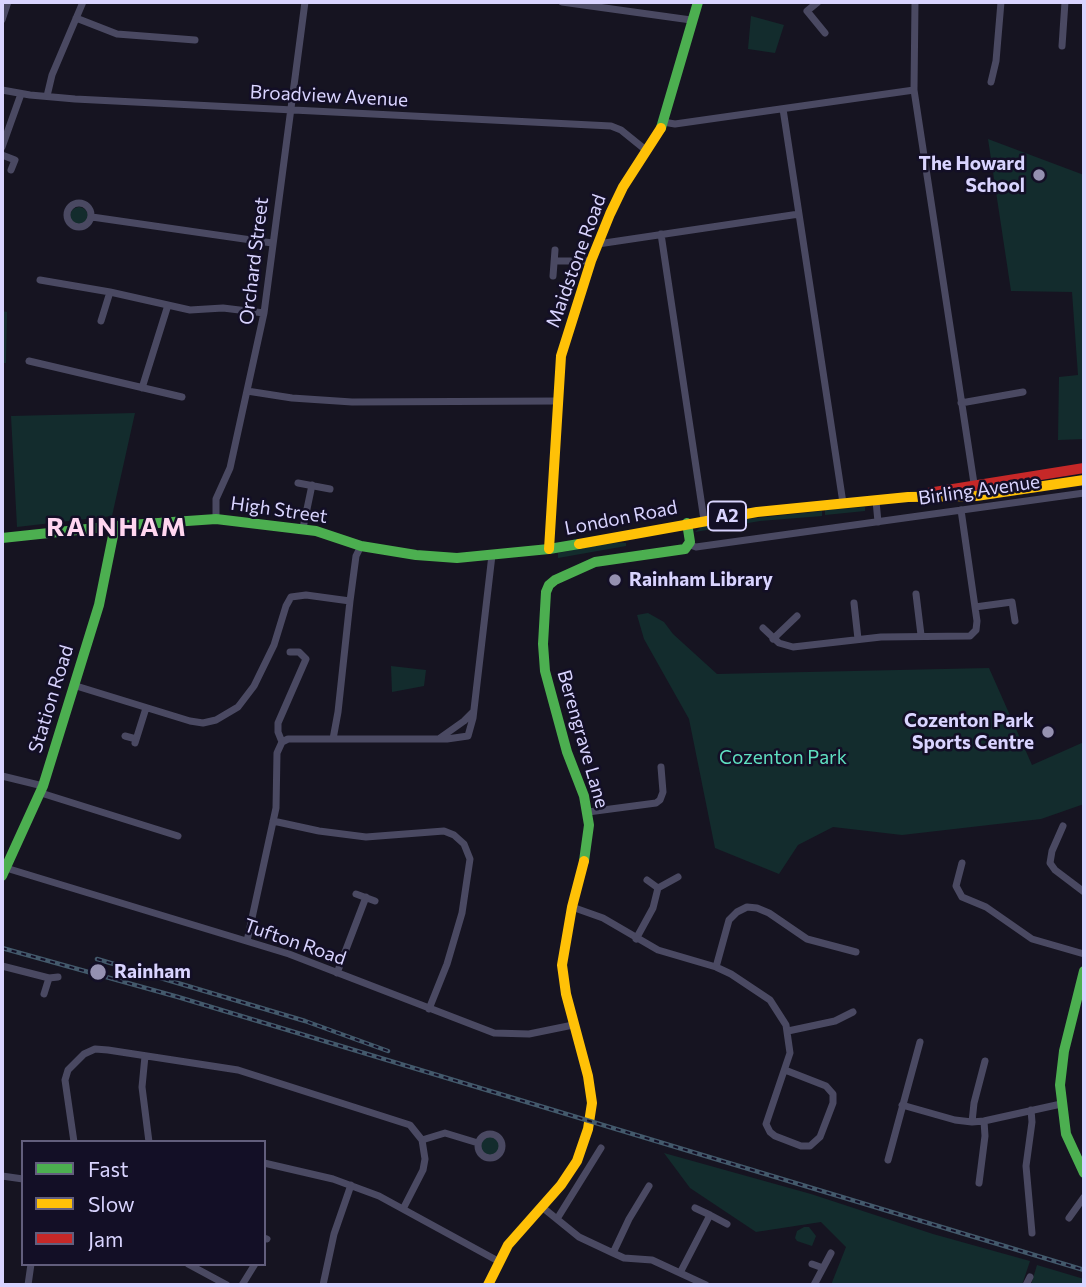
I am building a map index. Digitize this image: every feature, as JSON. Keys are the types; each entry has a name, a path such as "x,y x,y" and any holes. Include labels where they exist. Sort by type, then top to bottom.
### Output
{"street":[{"path":"2,20 8,2"},
{"path":"47,96 52,75 83,2"},
{"name":"Orchard Street","path":"216,519 216,499 228,475 264,313 305,2"},
{"path":"562,2 691,20"},
{"name":"Maidstone Road","path":"549,549 558,439 557,401 561,356 591,261 615,201 657,137 663,122 698,2"},
{"path":"818,2 807,11 825,33"},
{"path":"915,2 914,90 975,490"},
{"path":"991,82 996,61 1001,2"},
{"path":"1062,46 1065,2"},
{"path":"76,18 117,34 195,40"},
{"name":"Broadview Avenue","path":"2,90 47,96 611,126 621,130 647,151"},
{"path":"663,122 675,124 914,90"},
{"path":"2,147 22,94"},
{"path":"783,109 843,503"},
{"path":"2,155 15,160 12,170"},
{"path":"598,244 799,214"},
{"path":"92,217 272,243"},
{"path":"661,234 704,520"},
{"path":"553,276 555,250"},
{"path":"555,261 591,261"},
{"path":"45,283 110,292 190,310 223,308 264,313"},
{"path":"101,321 110,292"},
{"path":"142,388 167,305"},
{"path":"29,361 182,397"},
{"path":"247,391 292,398 352,402 557,401"},
{"path":"961,403 1023,393"},
{"name":"London Road","path":"975,490 1084,468"},
{"name":"London Road","path":"549,549 758,512 1084,481"},
{"path":"298,483 330,489"},
{"path":"303,528 312,485"},
{"name":"Birling Avenue","path":"549,585 596,562 680,550 690,545 696,547 1084,493"},
{"path":"876,500 878,522"},
{"path":"762,628 773,639 798,648 858,639 921,635 970,636 977,626 961,510"},
{"name":"High Street","path":"2,538 216,519 303,528 361,546 437,557 549,549"},
{"path":"687,523 690,545"},
{"name":"Station Road","path":"3,871 42,790 99,605 115,526"},
{"path":"333,739 356,556 361,546"},
{"path":"247,941 273,821 277,753 282,742 288,739 468,736 492,555"},
{"name":"Berengrave Lane","path":"488,1285 508,1245 561,1185 577,1161 593,1103 573,1026 562,965 572,907 588,842 588,812 564,741 545,671 545,592 549,585"},
{"path":"1011,593 1014,621"},
{"path":"916,594 921,635"},
{"path":"73,685 197,722 223,718 238,707 262,672 291,597 306,595 350,601"},
{"path":"975,607 1012,602"},
{"path":"854,603 858,639"},
{"path":"773,639 797,616"},
{"path":"282,742 278,723 306,659 299,652 290,652"},
{"path":"125,736 135,741 146,708"},
{"path":"440,738 473,711"},
{"path":"588,812 656,803 663,792 663,767 651,768"},
{"path":"2,776 178,836"},
{"path":"273,821 366,837 444,831 464,844 470,859 462,913 450,956 429,1010"},
{"path":"1063,826 1050,863 1084,892"},
{"path":"962,863 956,886 962,897 992,910 1032,939 1084,954"},
{"name":"Tufton Road","path":"3,871 247,941 483,1030 506,1035 573,1026"},
{"path":"636,939 653,908 658,888 678,877"},
{"path":"647,880 658,888"},
{"path":"356,894 375,901"},
{"path":"337,973 366,897"},
{"path":"572,907 596,915 636,939 672,955 716,967 746,982 770,1000 782,1016 788,1031 790,1053 765,1119 767,1128 775,1136 801,1146 810,1146 820,1137 833,1103 832,1094 827,1086 785,1070"},
{"path":"716,967 729,920 747,907 769,913 807,939 856,953"},
{"path":"2,966 53,978 44,994"},
{"path":"1084,971 1060,1078 1066,1134 1084,1173"},
{"path":"788,1031 835,1021 853,1013"},
{"path":"888,1160 920,1042"},
{"path":"75,1140 65,1080 75,1061 95,1049 238,1070 406,1122 422,1140 425,1154 424,1165 403,1209"},
{"path":"145,1056 142,1087 149,1140"},
{"path":"972,1122 974,1102 985,1061"},
{"path":"902,1105 972,1122 1061,1104"},
{"path":"1031,1110 1026,1166 1032,1233"},
{"path":"979,1183 985,1136 984,1121"},
{"path":"422,1140 445,1133 478,1143"},
{"path":"556,1219 601,1148"},
{"path":"266,1163 313,1173 351,1185 403,1209 498,1261"},
{"path":"2,1176 21,1180"},
{"path":"323,1285 332,1244 351,1185"},
{"path":"612,1253 649,1186"},
{"path":"1069,1218 1084,1197"},
{"path":"542,1206 579,1237 612,1253 624,1258 652,1260 706,1285"},
{"path":"695,1208 727,1224"},
{"path":"680,1273 710,1215"},
{"path":"814,1285 831,1253"},
{"path":"812,1264 823,1268"},
{"path":"28,1285 31,1266"},
{"path":"192,1266 227,1285"},
{"path":"242,1285 254,1266"},
{"path":"1027,1285 1030,1277"}],"green space":[{"path":"751,16 784,25 775,53 748,49"},
{"path":"988,139 1084,175 1084,439 1058,440 1059,377 1078,375 1072,292 1011,291"},
{"path":"75,207 83,207 88,216 86,223 75,225 70,220 70,212"},
{"path":"2,311 7,312 6,363 2,363"},
{"path":"135,413 112,516 17,527 11,416"},
{"path":"865,507 865,511 825,515 825,510"},
{"path":"822,511 822,516 760,521 695,532 701,527 719,522"},
{"path":"614,542 626,543 626,546 558,558 558,553"},
{"name":"Cozenton Park","path":"648,613 664,622 673,634 717,674 989,668 1032,765 1084,742 1084,804 1041,819 902,835 833,827 798,845 779,874 715,848 689,719 644,639 637,615"},
{"path":"391,666 426,670 424,686 392,692"},
{"path":"490,1136 497,1139 500,1146 497,1153 490,1156 483,1153 480,1146 483,1139"},
{"path":"664,1153 811,1194 933,1234 1030,1261 1022,1285 831,1285 846,1247 821,1222 756,1232 690,1188"},
{"path":"809,1227 816,1236 812,1246 795,1238 797,1231"},
{"path":"1037,1265 1084,1279 1084,1285 1031,1285"}],"railway":[{"path":"2,948 178,997 1084,1270"},
{"path":"97,959 305,1021 388,1051"}],"traffic: fast":[{"path":"661,128 698,2"},
{"path":"2,538 216,519 316,531 361,546 416,555 457,558 579,544"},
{"path":"584,861 589,825 584,796 567,752 545,671 543,644 546,592 555,580 595,562 685,549 690,542 687,523"},
{"path":"2,876 43,786 99,605 115,526"},
{"path":"1084,971 1064,1051 1060,1085 1066,1134 1084,1173"}],"traffic: slow":[{"path":"549,549 561,356 591,261 610,214 623,187 661,128"},
{"path":"579,544 757,512 908,497 976,496 1084,480"},
{"path":"488,1285 508,1245 561,1185 577,1161 588,1129 592,1103 588,1076 566,994 562,965 572,907 584,861"}],"traffic: jam":[{"path":"928,493 1084,468"}],"place":[{"name":"The Howard School","path":"1039,175"},
{"name":"Rainham Library","path":"615,580"},
{"name":"Cozenton Park Sports Centre","path":"1048,732"},
{"name":"Rainham","path":"98,972"}],"district":[{"name":"RAINHAM","path":"117,527"}]}
